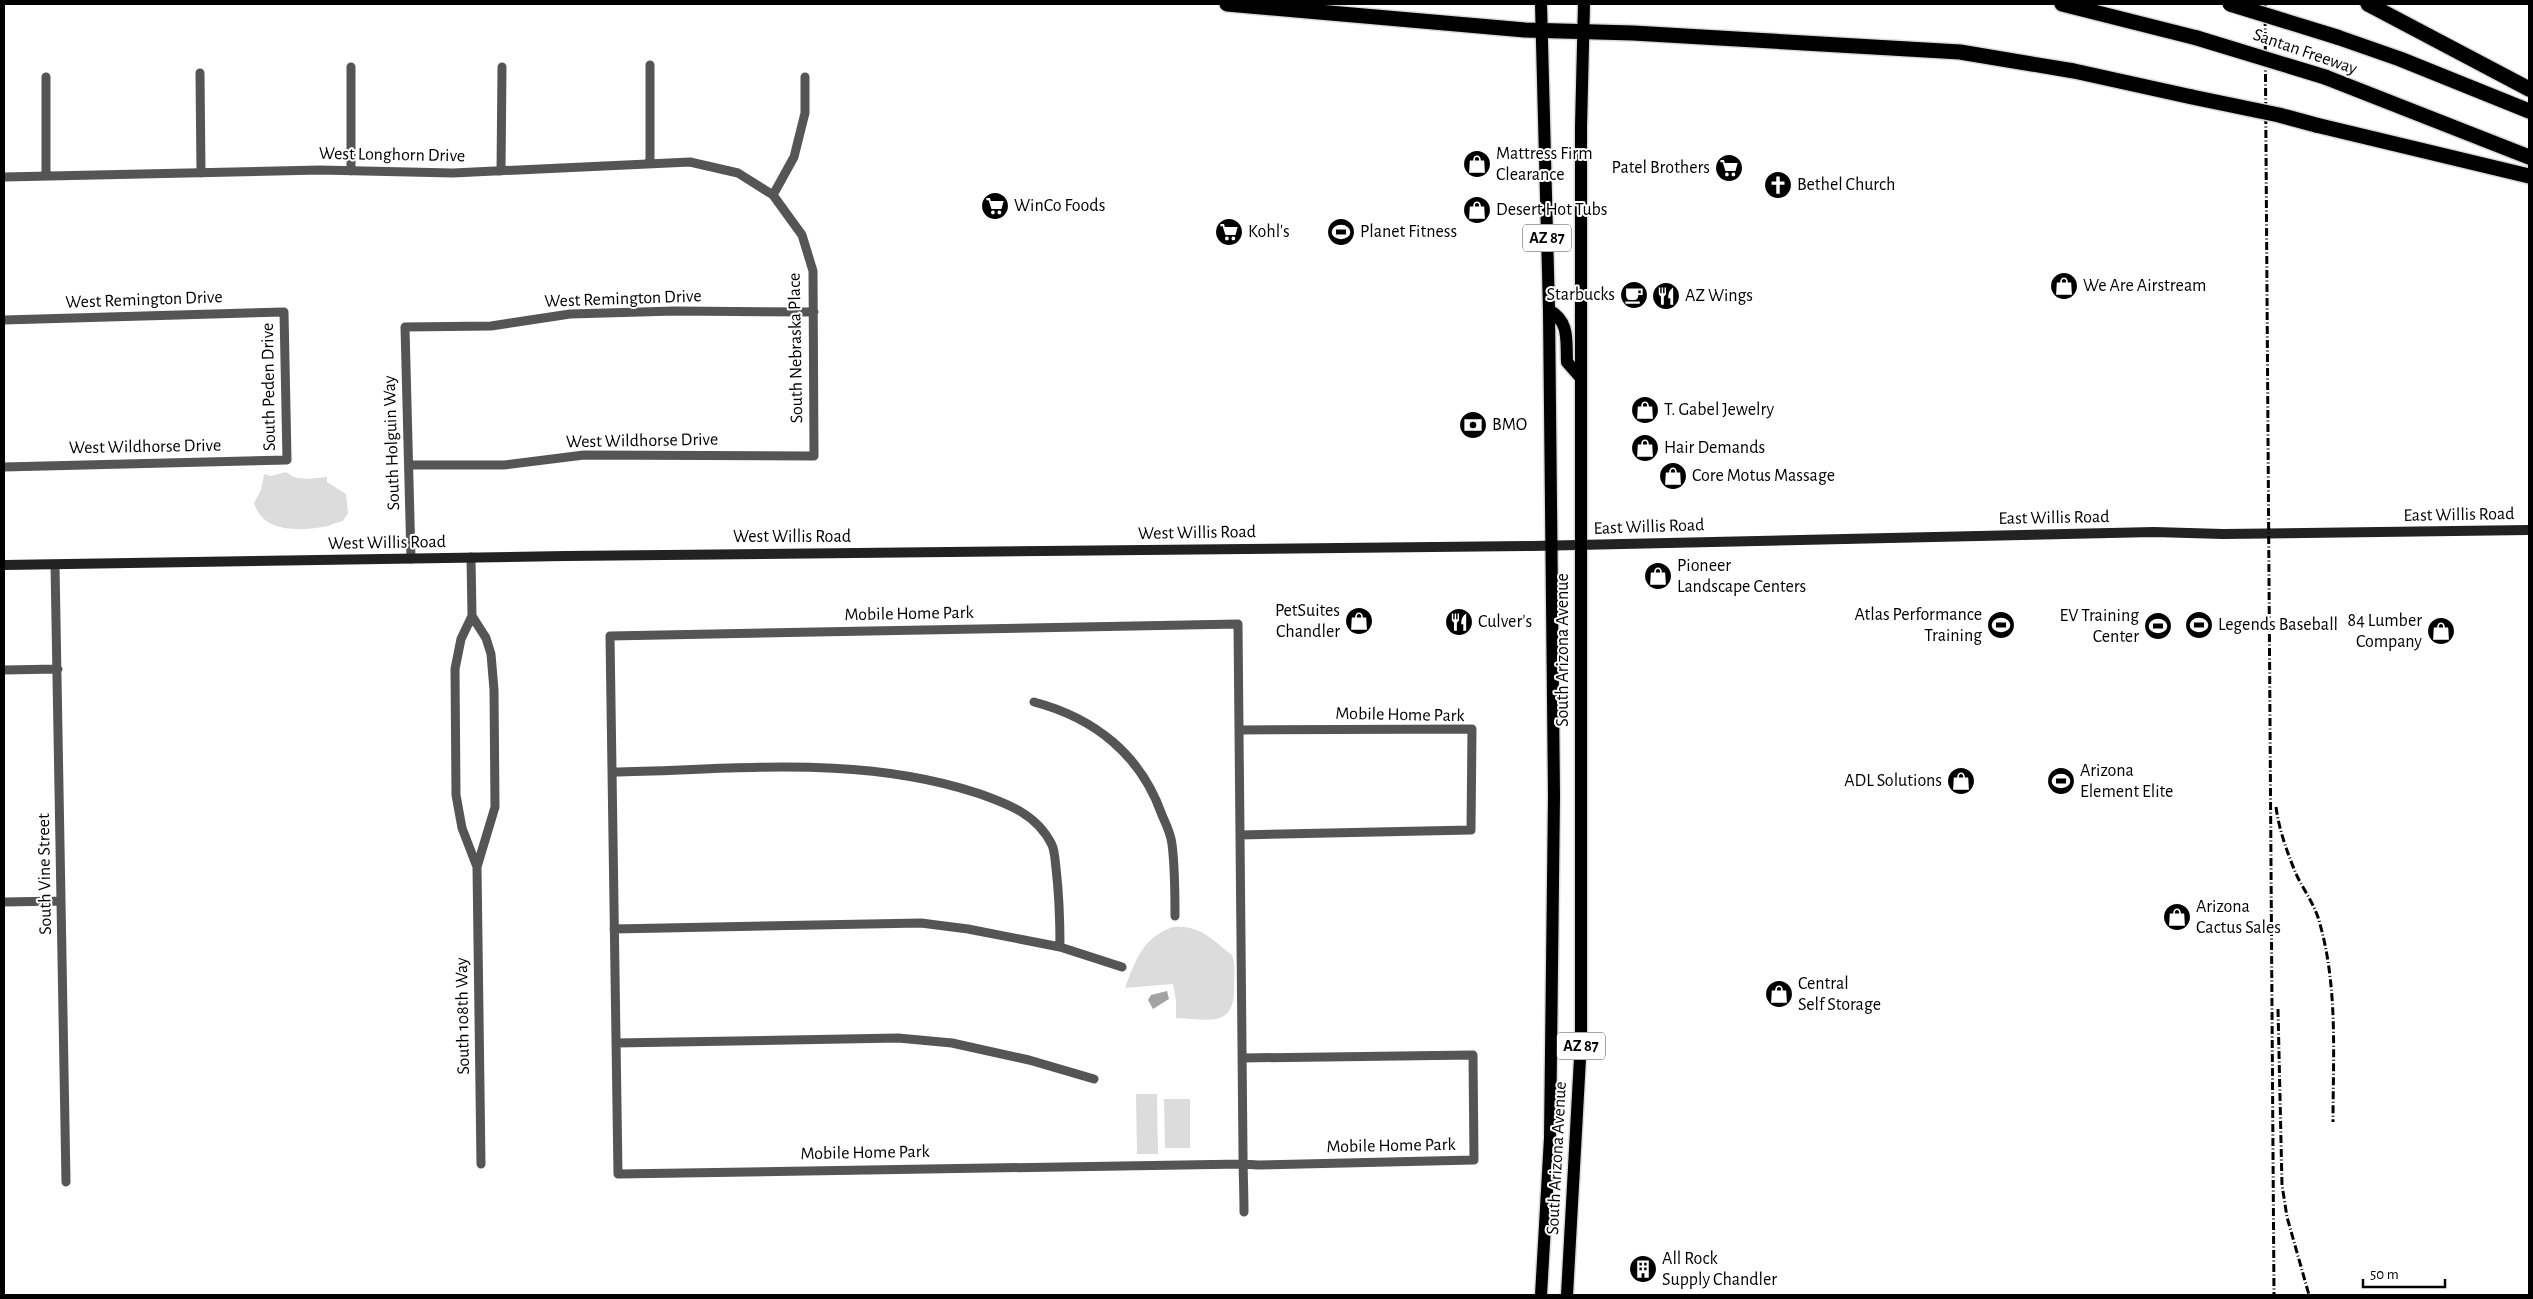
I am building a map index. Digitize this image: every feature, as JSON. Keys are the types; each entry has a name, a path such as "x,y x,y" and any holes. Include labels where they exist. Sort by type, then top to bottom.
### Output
{"highway":[{"path":"1226,4 1542,30 1960,52 2074,71 2241,106 2529,176"},
{"name":"Santan Freeway","path":"2062,4 2198,38 2325,77 2529,157"},
{"name":"Santan Freeway","path":"2230,4 2400,59 2529,111"},
{"path":"2368,4 2529,89"}],"main road":[{"name":"South Arizona Avenue","path":"1541,4 1549,310 1554,947 1550,1138 1541,1295"},
{"name":"South Arizona Avenue","path":"1567,1295 1581,1040 1580,545 1584,4"},
{"path":"1549,310 1557,314 1565,325 1567,362 1581,378"}],"street":[{"path":"650,65 650,164"},
{"path":"351,67 351,171"},
{"path":"501,171 502,67"},
{"path":"200,72 201,173"},
{"path":"46,77 46,176"},
{"path":"773,195 794,157 805,114 805,77"},
{"name":"West Longhorn Drive","path":"4,177 351,171 452,173 690,162 738,173 773,195"},
{"name":"South Nebraska Place","path":"773,195 802,235 813,271 814,456"},
{"name":"West Remington Drive","path":"405,327 491,326 570,314 675,311 814,312"},
{"name":"West Remington Drive","path":"4,320 284,312"},
{"name":"South Peden Drive","path":"284,312 287,460"},
{"name":"South Holguin Way","path":"405,327 411,559"},
{"name":"West Wildhorse Drive","path":"410,465 504,465 584,455 814,456"},
{"name":"West Wildhorse Drive","path":"4,467 287,460"},
{"name":"East Willis Road","path":"1580,545 2154,532 2223,534 2529,530"},
{"name":"West Willis Road","path":"4,565 471,557 1580,545"},
{"name":"South 108th Way","path":"471,557 472,616 460,639 454,669 456,795 462,828 477,867"},
{"name":"South Vine Street","path":"55,565 66,1182"},
{"name":"South 108th Way","path":"472,616 488,646 494,690 495,808 477,867 481,1164"},
{"name":"Mobile Home Park","path":"1242,1058 1472,1055 1474,1160 1243,1164 618,1174 610,636 1238,624 1240,835 1242,1058 1243,1164 1244,1212"},
{"path":"4,670 58,669"},
{"path":"1034,702 1060,709 1088,725 1119,745 1140,770 1157,800 1172,842 1175,916"},
{"name":"Mobile Home Park","path":"1239,730 1472,729 1471,830 1240,835"},
{"path":"612,772 808,766 864,770 945,782 999,801 1030,816 1040,826 1053,847 1060,900 1060,947"},
{"path":"4,902 61,901"},
{"path":"614,929 921,923 968,929 1060,947 1122,967"},
{"path":"616,1043 898,1038 952,1043 1029,1060 1094,1079"}],"shaded area":[{"path":"286,472 300,478 327,477 327,482 346,494 348,513 343,521 328,526 296,529 275,525 266,520 259,513 254,503 261,490 264,474 271,476"},
{"path":"1173,927 1191,928 1205,934 1232,955 1234,963 1233,1000 1230,1010 1225,1016 1209,1020 1176,1018 1176,1000 1173,984 1125,988 1132,968 1147,944 1163,931"},
{"path":"1167,991 1169,999 1153,1009 1148,1000 1151,995"},
{"path":"1136,1094 1157,1094 1158,1154 1137,1154"},
{"path":"1164,1099 1190,1099 1190,1148 1165,1148"}],"railway":[{"path":"2265,4 2274,1295"},
{"path":"2276,807 2287,851 2297,876 2316,912 2326,948 2330,973 2334,1047 2333,1122"},
{"path":"2278,1009 2282,1185 2287,1217 2309,1295"}],"place":[{"name":"Mattress Firm Clearance","path":"1477,164"},
{"name":"Patel Brothers","path":"1729,168"},
{"name":"Bethel Church","path":"1778,185"},
{"name":"WinCo Foods","path":"995,206"},
{"name":"Desert Hot Tubs","path":"1477,210"},
{"name":"Kohl's","path":"1229,232"},
{"name":"Planet Fitness","path":"1341,232"},
{"name":"We Are Airstream","path":"2064,286"},
{"name":"Starbucks","path":"1634,295"},
{"name":"AZ Wings","path":"1666,296"},
{"name":"T. Gabel Jewelry","path":"1645,410"},
{"name":"BMO","path":"1473,425"},
{"name":"Hair Demands","path":"1645,448"},
{"name":"Core Motus Massage","path":"1673,476"},
{"name":"Pioneer Landscape Centers","path":"1658,576"},
{"name":"PetSuites Chandler","path":"1359,621"},
{"name":"Culver's","path":"1459,622"},
{"name":"Atlas Performance Training","path":"2001,625"},
{"name":"Legends Baseball","path":"2199,625"},
{"name":"EV Training Center","path":"2158,626"},
{"name":"84 Lumber Company","path":"2441,631"},
{"name":"ADL Solutions","path":"1961,781"},
{"name":"Arizona Element Elite","path":"2061,781"},
{"name":"Arizona Cactus Sales","path":"2177,917"},
{"name":"Central Self Storage","path":"1779,994"},
{"name":"All Rock Supply Chandler","path":"1643,1269"}]}
